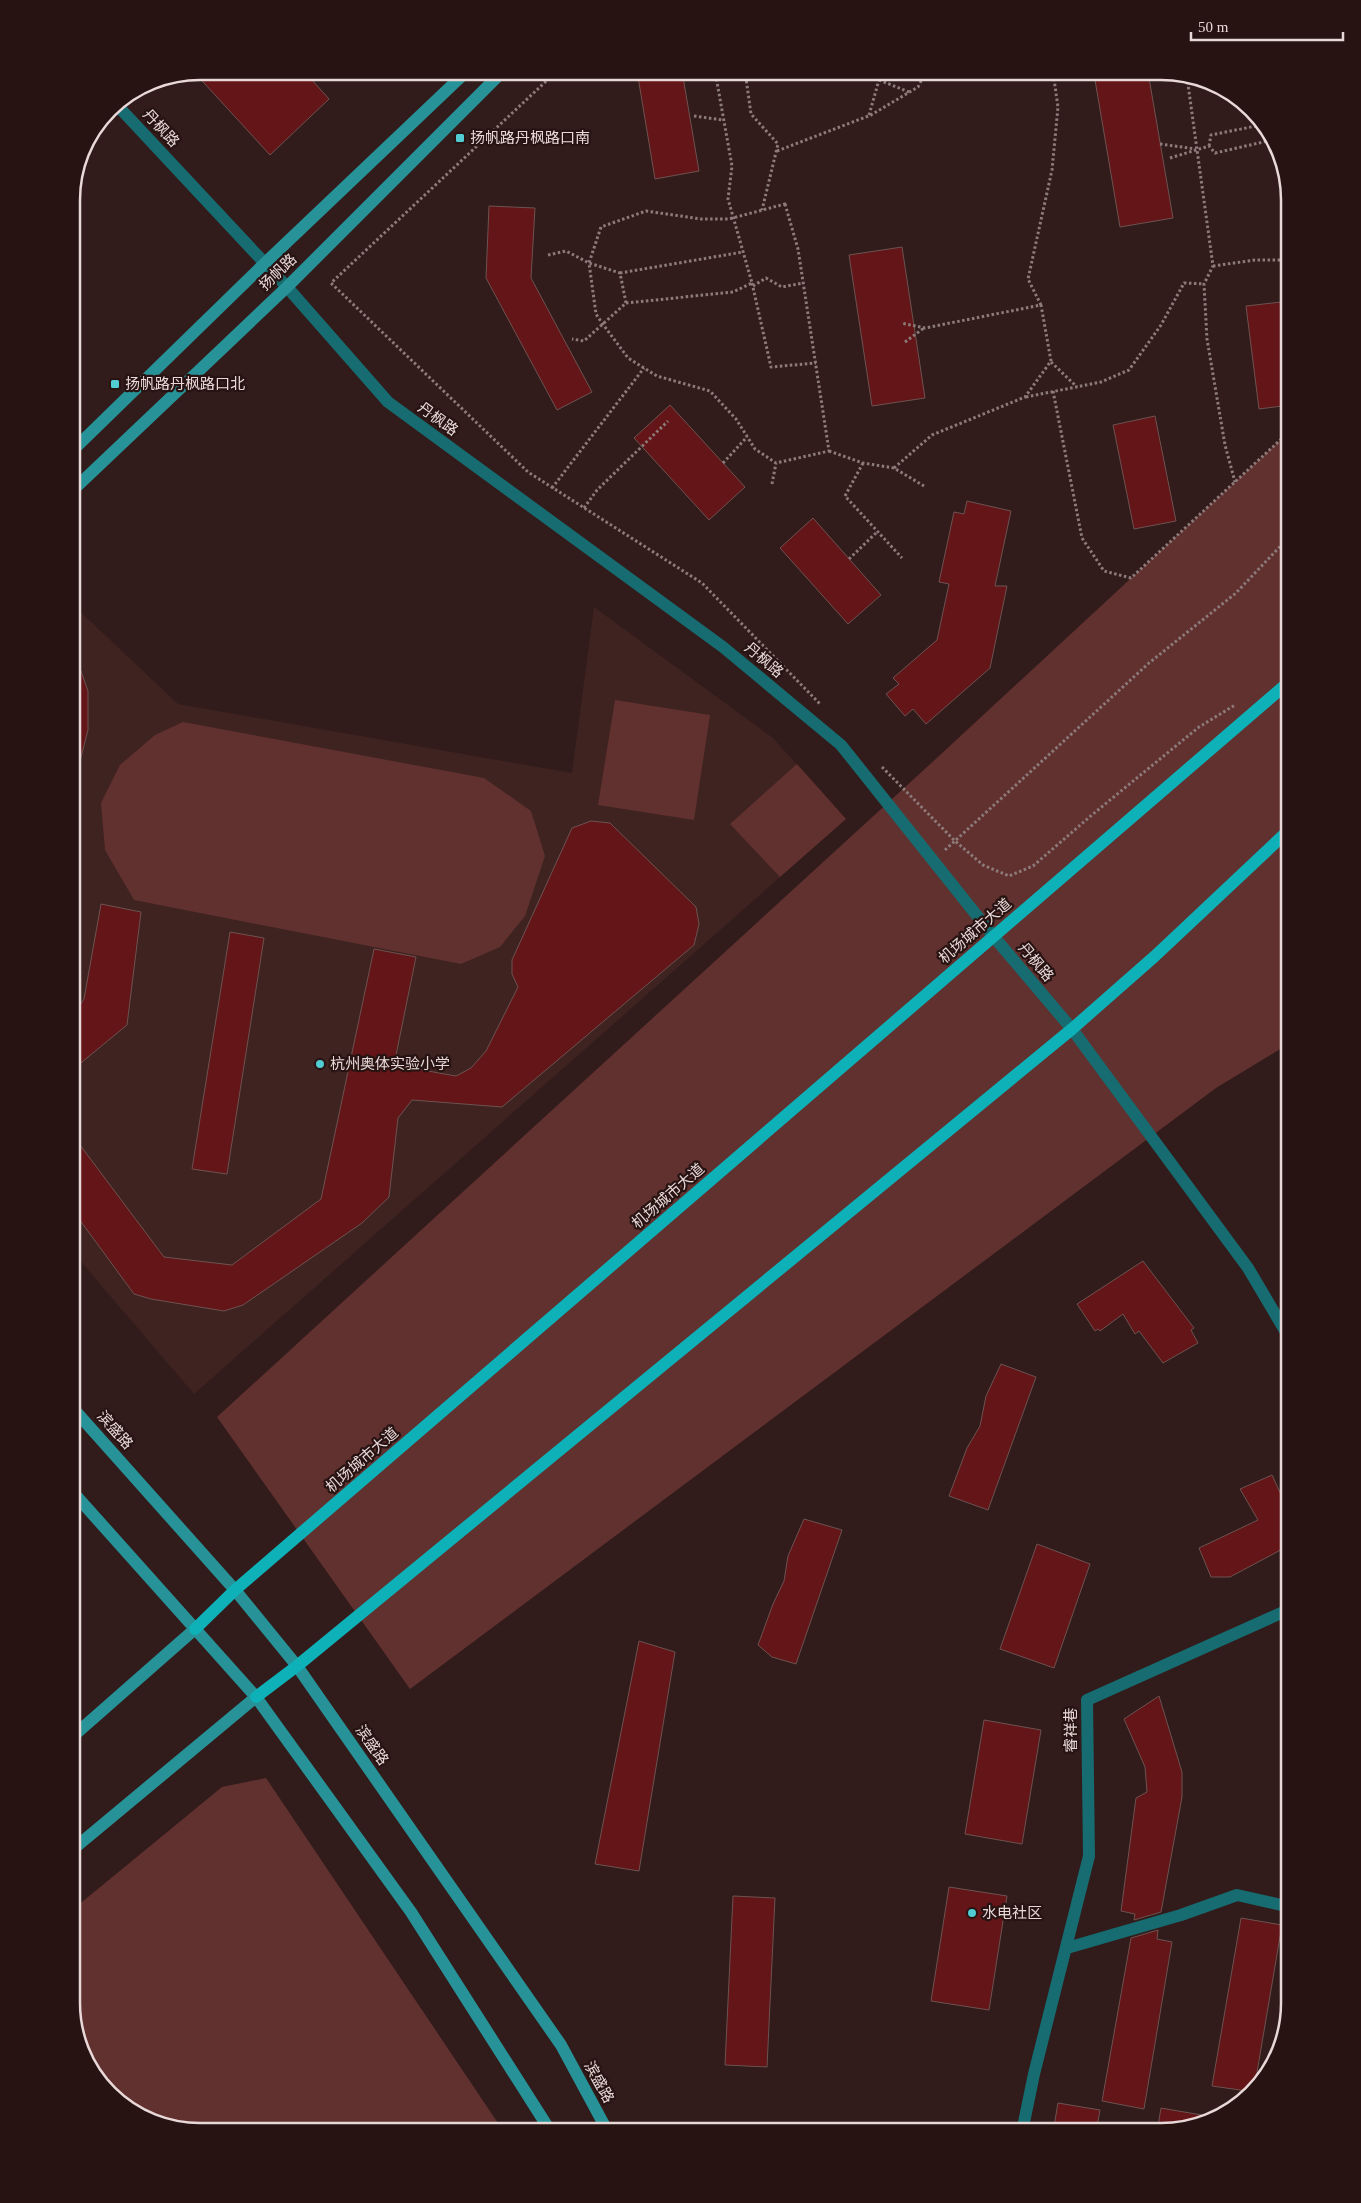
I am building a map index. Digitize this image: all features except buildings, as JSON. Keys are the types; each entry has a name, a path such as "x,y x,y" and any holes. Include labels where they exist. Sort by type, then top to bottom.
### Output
{"main road":[{"path":"80,444 458,80"},
{"name":"扬帆路","path":"80,484 286,287 494,80"},
{"name":"机场城市大道","path":"80,1730 195,1630 235,1590 1281,689"},
{"path":"80,1844 256,1697 297,1666 1072,1029 1155,956 1281,837"},
{"name":"滨盛路","path":"80,1416 235,1590 297,1666 561,2045 603,2123"},
{"path":"80,1500 256,1697 411,1912 546,2123"}],"street":[{"name":"丹枫路","path":"121,110 286,287 388,402 723,647 841,745 994,937 1072,1029 1248,1268 1281,1324"},
{"name":"睿祥巷","path":"1067,1948 1089,1856 1087,1700 1281,1613"},
{"path":"1024,2123 1034,2074 1067,1948 1181,1915 1238,1895 1281,1905"}],"path":[{"path":"547,80 331,283 528,472 702,584 825,709"},
{"path":"716,80 732,166 728,199 732,218 753,284 772,367 816,363"},
{"path":"746,80 752,114 778,144 762,210"},
{"path":"868,116 879,80 909,92"},
{"path":"777,151 868,116 918,87 922,80"},
{"path":"1054,80 1058,107 1052,170 1028,279 1040,305 1051,362 1076,387"},
{"path":"1188,83 1212,266 1204,284 1208,339 1226,445 1235,482"},
{"path":"694,116 723,120"},
{"path":"1209,146 1211,135 1255,126"},
{"path":"1209,146 1215,153 1266,141"},
{"path":"1160,144 1197,149"},
{"path":"1170,158 1209,146"},
{"path":"829,451 798,249 785,204 732,218 701,219 646,210 601,227 589,263 596,314 628,358 657,376 710,391 736,419 755,449 776,463 829,451 863,463 894,468 924,486"},
{"path":"548,255 566,251 589,263 620,273 743,252"},
{"path":"1212,266 1254,260 1281,260"},
{"path":"620,273 626,303"},
{"path":"572,339 584,340 626,303 733,292 766,278 782,287 804,283"},
{"path":"894,468 932,435 1025,397 1101,382 1129,370 1161,324 1184,283 1204,284"},
{"path":"901,323 925,328 1040,305"},
{"path":"905,342 925,328"},
{"path":"1025,397 1051,362"},
{"path":"552,488 644,368"},
{"path":"1053,392 1082,538 1104,571 1131,578 1281,439"},
{"path":"584,508 598,490 668,420"},
{"path":"723,463 747,437"},
{"path":"772,484 776,463"},
{"path":"863,463 845,496 902,558"},
{"path":"849,558 877,532"},
{"path":"933,861 1149,663 1236,593 1281,546"},
{"path":"880,765 955,842 983,866 1009,876 1033,866 1199,727 1238,703"}],"shaded area":[{"path":"1281,439 1281,1048 1216,1088 410,1689 217,1417 939,756"},
{"name":"杭州奥体实验小学","path":"594,607 773,738 846,819 194,1394 80,1261 80,611 178,704 572,773"},
{"path":"615,700 710,715 694,820 598,805"},
{"path":"183,722 484,778 531,811 545,856 525,916 500,947 461,964 134,900 105,850 101,803 120,765 155,735"},
{"path":"797,764 846,819 780,877 730,824"},
{"path":"266,1778 498,2123 192,2123 161,2117 133,2103 100,2070 86,2042 81,2019 80,1904 222,1787"}],"place":[{"name":"扬帆路丹枫路口南","path":"460,138"},
{"name":"扬帆路丹枫路口北","path":"115,384"},
{"name":"杭州奥体实验小学","path":"320,1064"},
{"name":"水电社区","path":"972,1913"}]}
